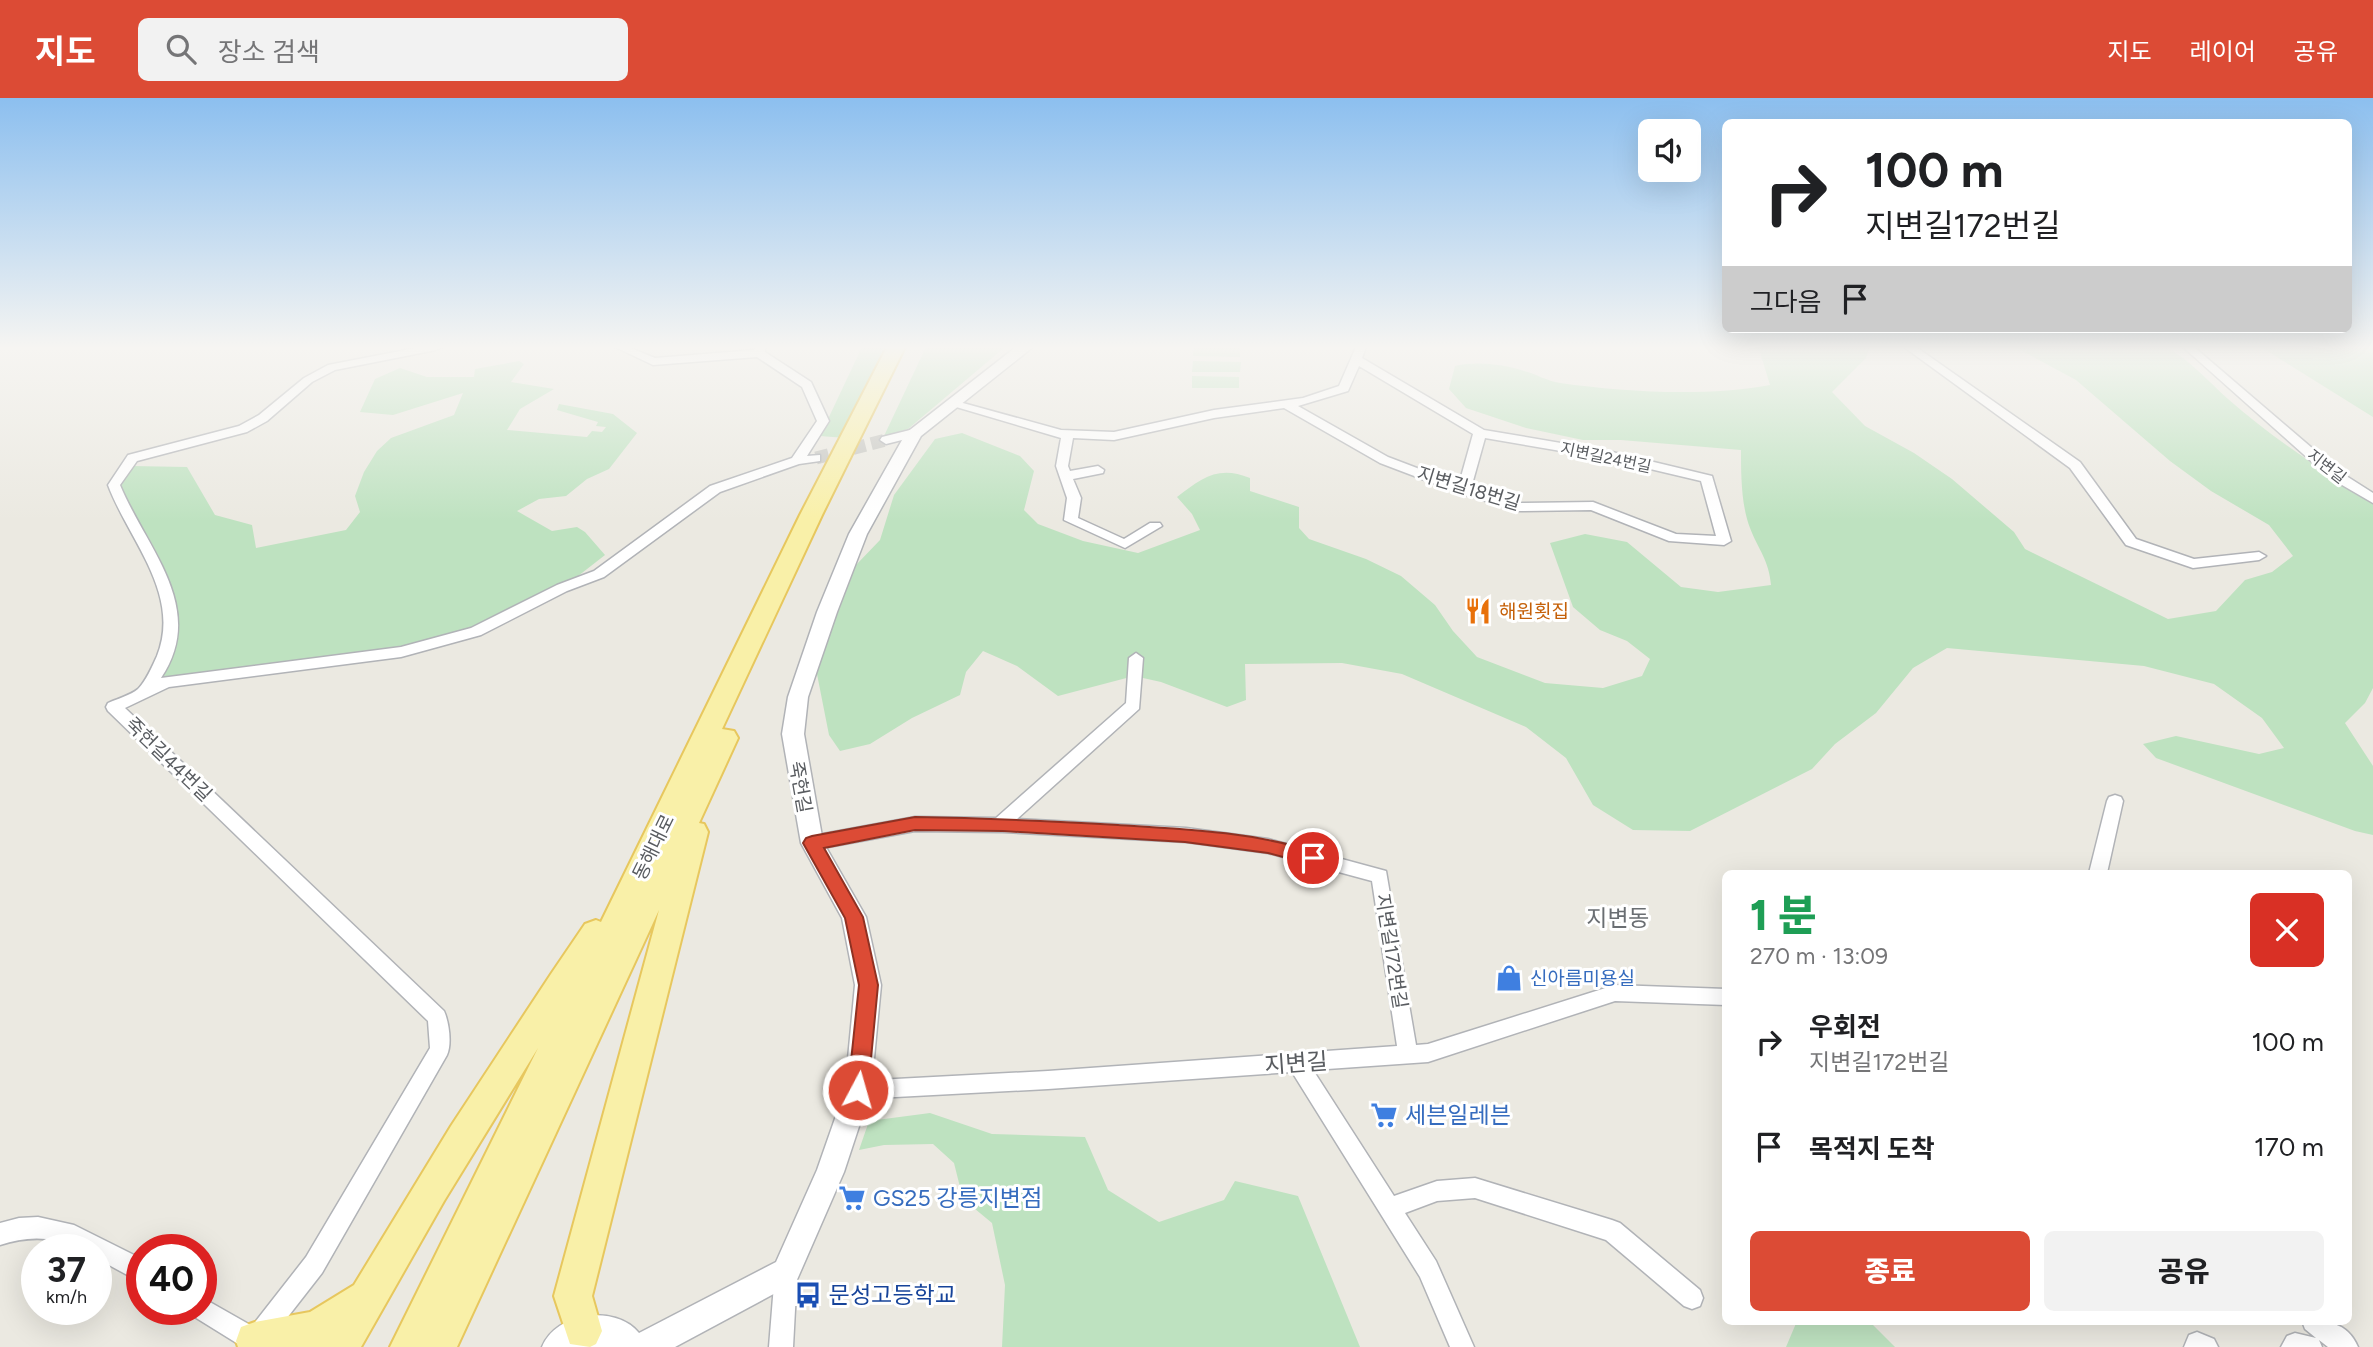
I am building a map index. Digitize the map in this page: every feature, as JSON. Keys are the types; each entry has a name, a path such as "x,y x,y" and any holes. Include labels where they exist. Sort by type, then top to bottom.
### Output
{"main road":[{"name":"동해대로","path":"409,1347 866,405"},
{"name":"동해대로","path":"437,1347 708,778 772,628 882,405"},
{"path":"570,1339 573,1296 708,778"},
{"path":"340,1347 368,1296 538,1020 650,853"},
{"path":"258,1344 298,1336 327,1325 368,1296"}],"street":[{"path":"142,694 154,679 171,641 172,622 161,573 118,497 114,485 132,458 243,429 278,405"},
{"path":"797,461 823,421 816,405"},
{"path":"886,440 914,433 950,405"},
{"path":"957,405 1068,434 1114,436 1214,414 1278,405"},
{"name":"지변길18번길","path":"1289,405 1384,460 1464,490 1519,507 1593,506 1674,537 1724,541 1707,479"},
{"name":"지변길24번길","path":"1438,405 1480,433 1608,455 1707,479"},
{"path":"1992,405 2075,465 2131,542 2193,564 2259,556"},
{"name":"지변길","path":"2256,405 2335,475 2373,499"},
{"name":"죽헌길","path":"786,1272 830,1172 858,1090 868,985 854,917 812,843 793,734 797,697 858,534 914,433"},
{"path":"1464,490 1480,433"},
{"path":"1068,434 1062,466 1074,498 1071,520 1125,544 1155,526"},
{"name":"죽헌길44번길","path":"258,1344 314,1265 440,1049 437,1017 114,707 166,682 401,652 476,632 562,588 599,574 715,489 797,461 816,458"},
{"path":"1066,476 1098,470"},
{"path":"1000,825 1134,705 1136,658"},
{"path":"2099,870 2115,802"},
{"name":"지변길172번길","path":"812,843 915,824 1000,825 1185,835 1268,846 1380,876 1408,1055"},
{"name":"지변길","path":"858,1090 1428,1053 1615,993 1722,997"},
{"path":"1297,1062 1428,1269 1462,1347"},
{"path":"1388,1208 1437,1191 1475,1188 1612,1231 1692,1298"},
{"path":"2,1233 37,1228 83,1237 126,1263"},
{"path":"644,1347 786,1272"},
{"path":"781,1347 786,1272"},
{"path":"217,1318 258,1344"},
{"path":"2318,1325 2346,1347"},
{"path":"570,1339 601,1329 616,1332 631,1347"},
{"path":"2196,1347 2197,1343 2206,1347"},
{"path":"2292,1347 2295,1344 2310,1347"}],"green space":[{"path":"363,405 424,405 393,415 360,412"},
{"path":"458,405 526,405 520,409 507,430 587,437 592,431 602,432 606,427 596,426 598,422 557,410 559,405 566,405 613,414 637,433 609,469 587,479 566,496 539,499 517,511 552,531 577,527 585,532 605,555 573,580 474,630 399,650 163,679 160,674 176,640 174,598 160,558 117,485 132,466 187,467 215,515 252,525 256,548 346,530 360,512 355,496 364,472 377,451 391,438 454,415"},
{"path":"834,405 862,405 846,438 820,436"},
{"path":"898,405 936,405 908,429 884,436"},
{"path":"1464,405 1845,405 1865,426 1914,453 1952,479 2014,532 2025,549 2168,619 2216,611 2245,580 2272,572 2293,556 2269,525 2211,491 2170,461 2105,405 2236,405 2299,454 2373,504 2373,688 2365,703 2345,723 2373,766 2373,835 2355,831 2156,758 2143,744 2176,736 2259,754 2284,748 2262,718 2214,684 2144,666 1947,648 1913,668 1876,713 1835,744 1812,769 1690,831 1633,830 1593,805 1566,758 1526,727 1402,674 1342,663 1245,664 1246,700 1227,707 1161,682 1134,676 1058,696 1017,666 983,651 966,672 960,695 912,718 870,744 840,751 829,735 816,669 856,565 880,540 894,495 935,439 962,433 1020,456 1034,471 1024,510 1038,524 1083,541 1138,553 1200,530 1192,514 1177,497 1194,484 1219,473 1239,474 1250,478 1250,491 1299,507 1299,528 1309,539 1366,559 1401,576 1435,605 1453,631 1477,657 1545,683 1603,688 1642,676 1650,659 1627,641 1600,630 1573,607 1550,543 1585,534 1627,542 1681,587 1718,592 1771,585 1766,562 1750,528 1745,509 1741,450 1621,440 1583,440 1526,428"},
{"path":"2354,405 2373,405 2373,417"},
{"path":"930,1113 992,1134 1085,1137 1108,1190 1159,1222 1224,1200 1235,1181 1298,1196 1360,1347 1002,1347 1005,1285 992,1223 963,1199 954,1163 933,1144 884,1145 859,1150 869,1121"},
{"path":"1795,1325 1873,1325 1895,1347 1786,1347"}],"tunnel":[{"path":"816,458 886,440"}],"place":[{"name":"해원횟집","path":"1478,611"},
{"name":"신아름미용실","path":"1509,978"},
{"name":"세븐일레븐","path":"1384,1115"},
{"name":"GS25 강릉지변점","path":"852,1198"},
{"name":"문성고등학교","path":"808,1295"}],"district":[{"name":"지변동","path":"1618,918"}],"route":[{"path":"858,1090 868,985 854,917 812,843 915,824 1003,825 1185,835 1268,846 1313,858"}]}
